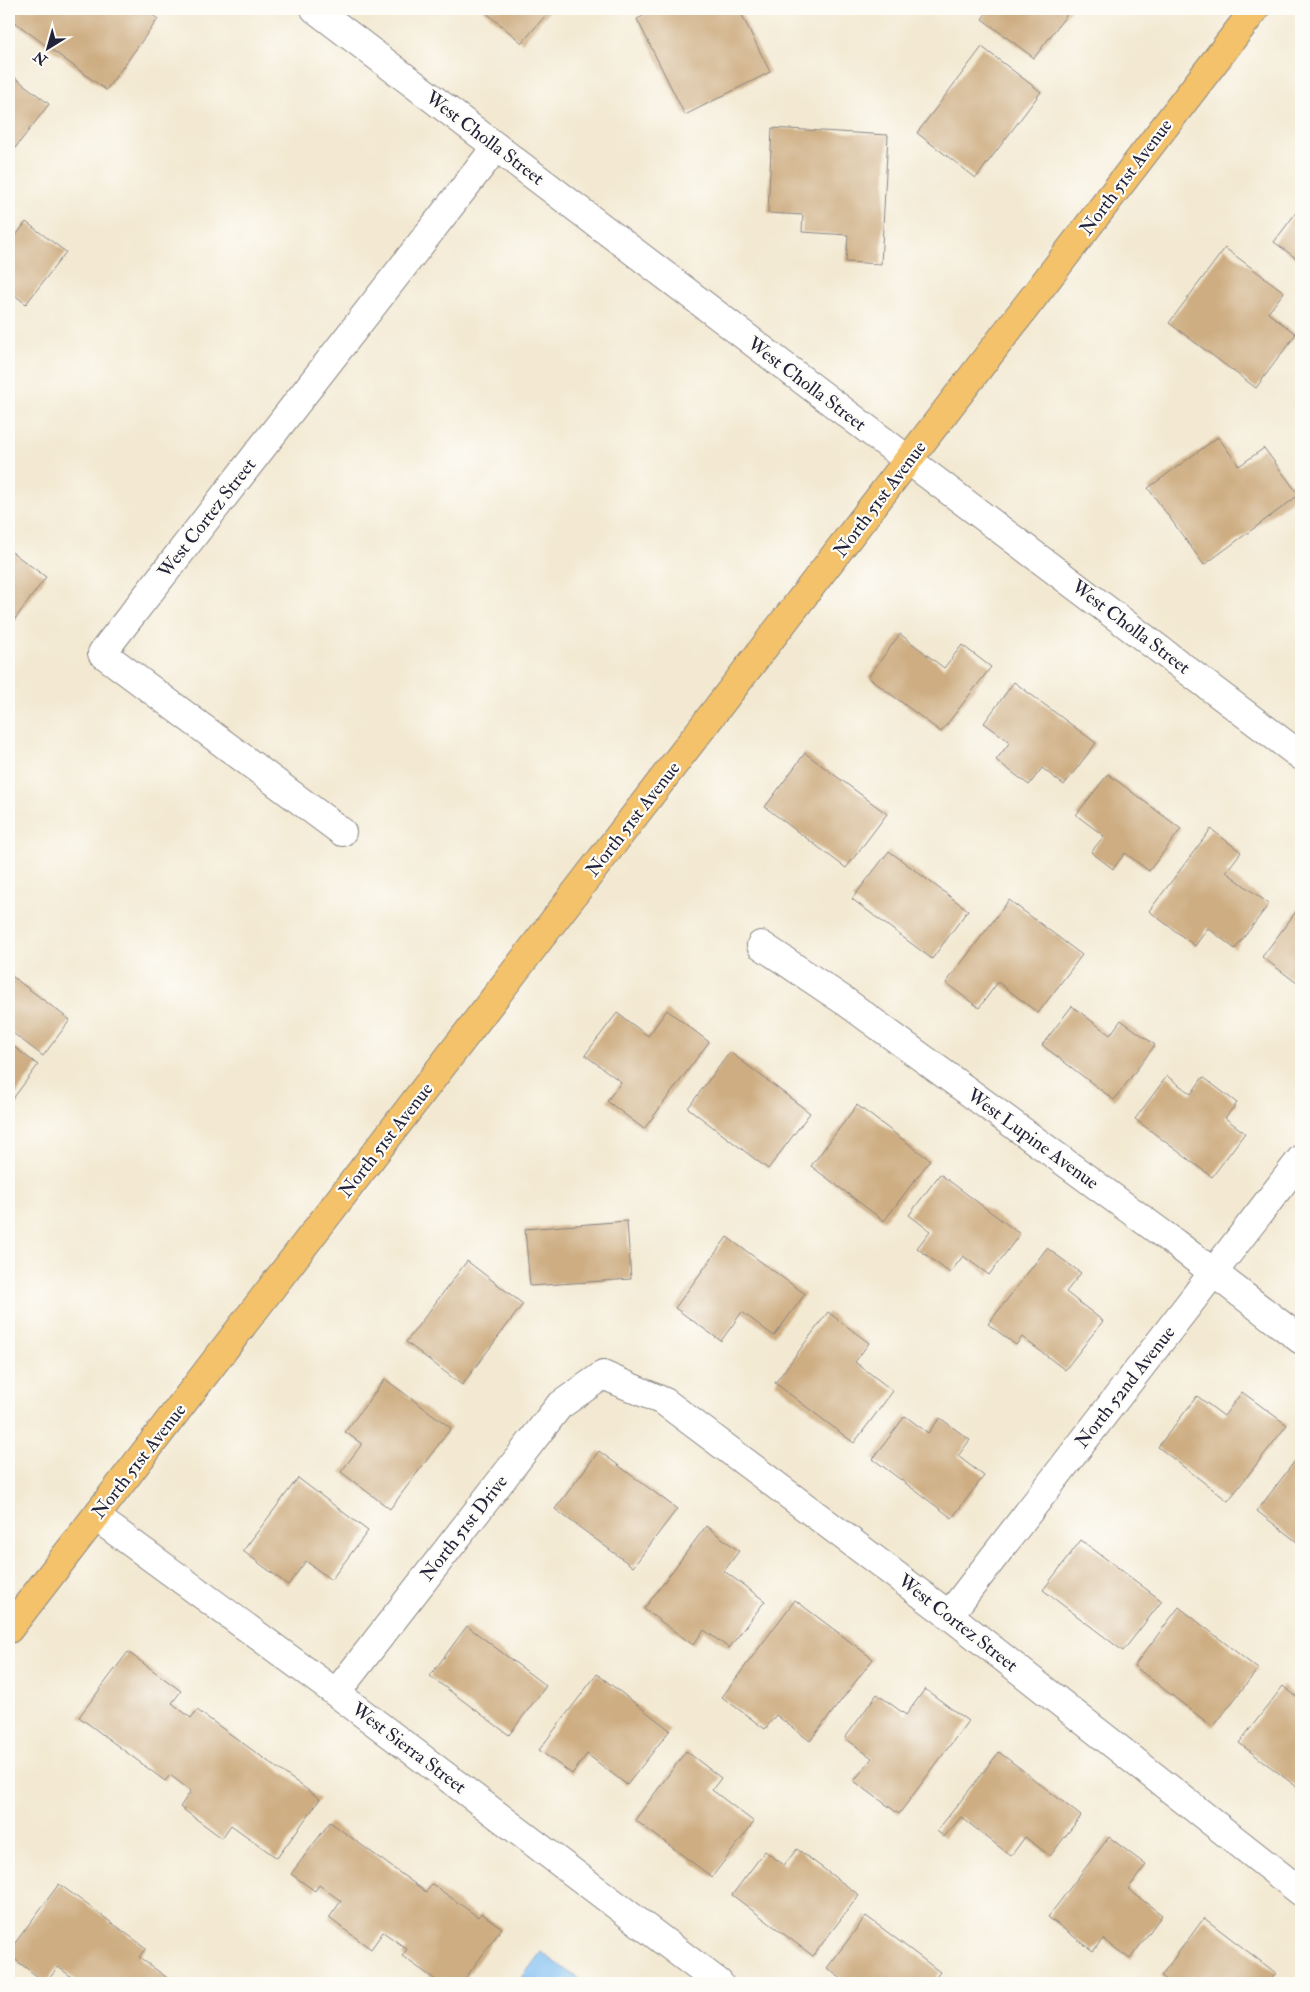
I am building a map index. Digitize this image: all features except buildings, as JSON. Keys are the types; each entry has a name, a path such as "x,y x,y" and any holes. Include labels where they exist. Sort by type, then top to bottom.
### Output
{"main road":[{"name":"North 51st Avenue","path":"9,1629 1255,9"}],"street":[{"name":"West Cholla Street","path":"324,12 496,147 908,461 1301,756"},
{"name":"West Cortez Street","path":"342,832 102,653 496,147"},
{"name":"West Lupine Avenue","path":"761,944 846,1002 1214,1272 1301,1340"},
{"name":"North 52nd Avenue","path":"949,1615 1301,1160"},
{"name":"West Cortez Street","path":"603,1375 665,1402 949,1615 1301,1892"},
{"name":"North 51st Drive","path":"336,1693 559,1406 603,1375"},
{"name":"West Sierra Street","path":"96,1517 336,1693 719,1983"}],"water":[{"path":"541,1952 584,1983 526,1983 521,1979"}]}
